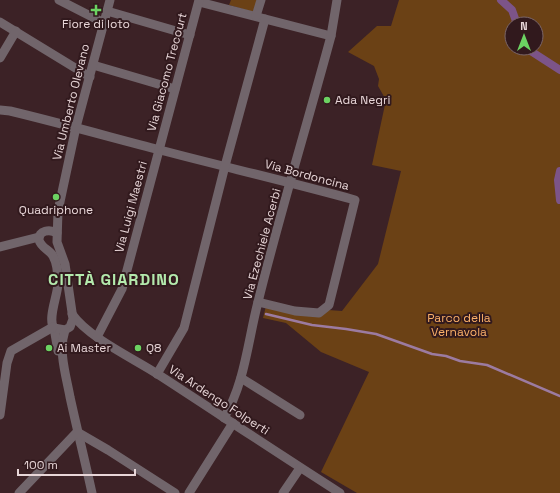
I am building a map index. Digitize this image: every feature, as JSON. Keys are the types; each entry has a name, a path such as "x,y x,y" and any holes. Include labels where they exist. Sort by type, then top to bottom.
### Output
{"street":[{"path":"59,0 104,23"},
{"name":"Via Umberto Olevano","path":"64,365 62,338 73,319 65,264 53,232 76,127 110,0"},
{"path":"157,374 184,328 261,17 261,0"},
{"name":"Via Ezechiele Acerbi","path":"224,418 241,378 258,302 331,36 337,0"},
{"path":"199,1 331,36"},
{"name":"Via Giacomo Trecourt","path":"158,150 199,1"},
{"path":"107,11 190,35"},
{"path":"0,22 90,77"},
{"path":"0,58 16,31"},
{"path":"93,65 175,89"},
{"name":"Via Bordoncina","path":"0,110 10,111 76,127 158,150 291,182 355,200 329,305 319,313 295,311 258,302"},
{"name":"Via Luigi Maestri","path":"97,337 122,289 158,150"},
{"path":"0,247 39,237 41,233 53,232"},
{"path":"39,237 40,244 53,256 58,276 57,296 51,321 54,327 56,346 64,365 77,432 92,493"},
{"path":"0,240 10,244"},
{"name":"Via Ardengo Folperti","path":"72,314 78,322 97,337 157,374 340,493"},
{"path":"0,415 7,363 12,351 54,327"},
{"name":"Via Ardengo Folperti","path":"54,327 86,329"},
{"path":"241,378 300,415"},
{"path":"189,493 233,424"},
{"path":"19,493 77,432"},
{"path":"77,432 175,493"},
{"path":"283,493 300,468"}],"green space":[{"path":"231,0 257,0 253,12 229,5"},
{"name":"Parco della Vernavola","path":"399,0 560,0 560,493 357,493 321,472 369,372 321,352 286,323 263,318 267,302 301,308 342,311 378,264 401,171 372,165 386,100 378,86 379,79 374,66 348,52 377,26 391,26"}],"waterway":[{"path":"501,0 512,10 514,16"},
{"path":"538,56 560,70"},
{"path":"560,171 558,180 560,200"},
{"path":"266,314 312,325 376,334 432,354 446,356 460,361 487,365 560,396"}],"place":[{"name":"Fiore di loto","path":"96,10"},
{"name":"Ada Negri","path":"327,100"},
{"name":"Quadriphone","path":"56,197"},
{"name":"Ai Master","path":"49,348"},
{"name":"Q8","path":"138,348"}],"district":[{"name":"CITTÀ GIARDINO","path":"114,279"}]}
